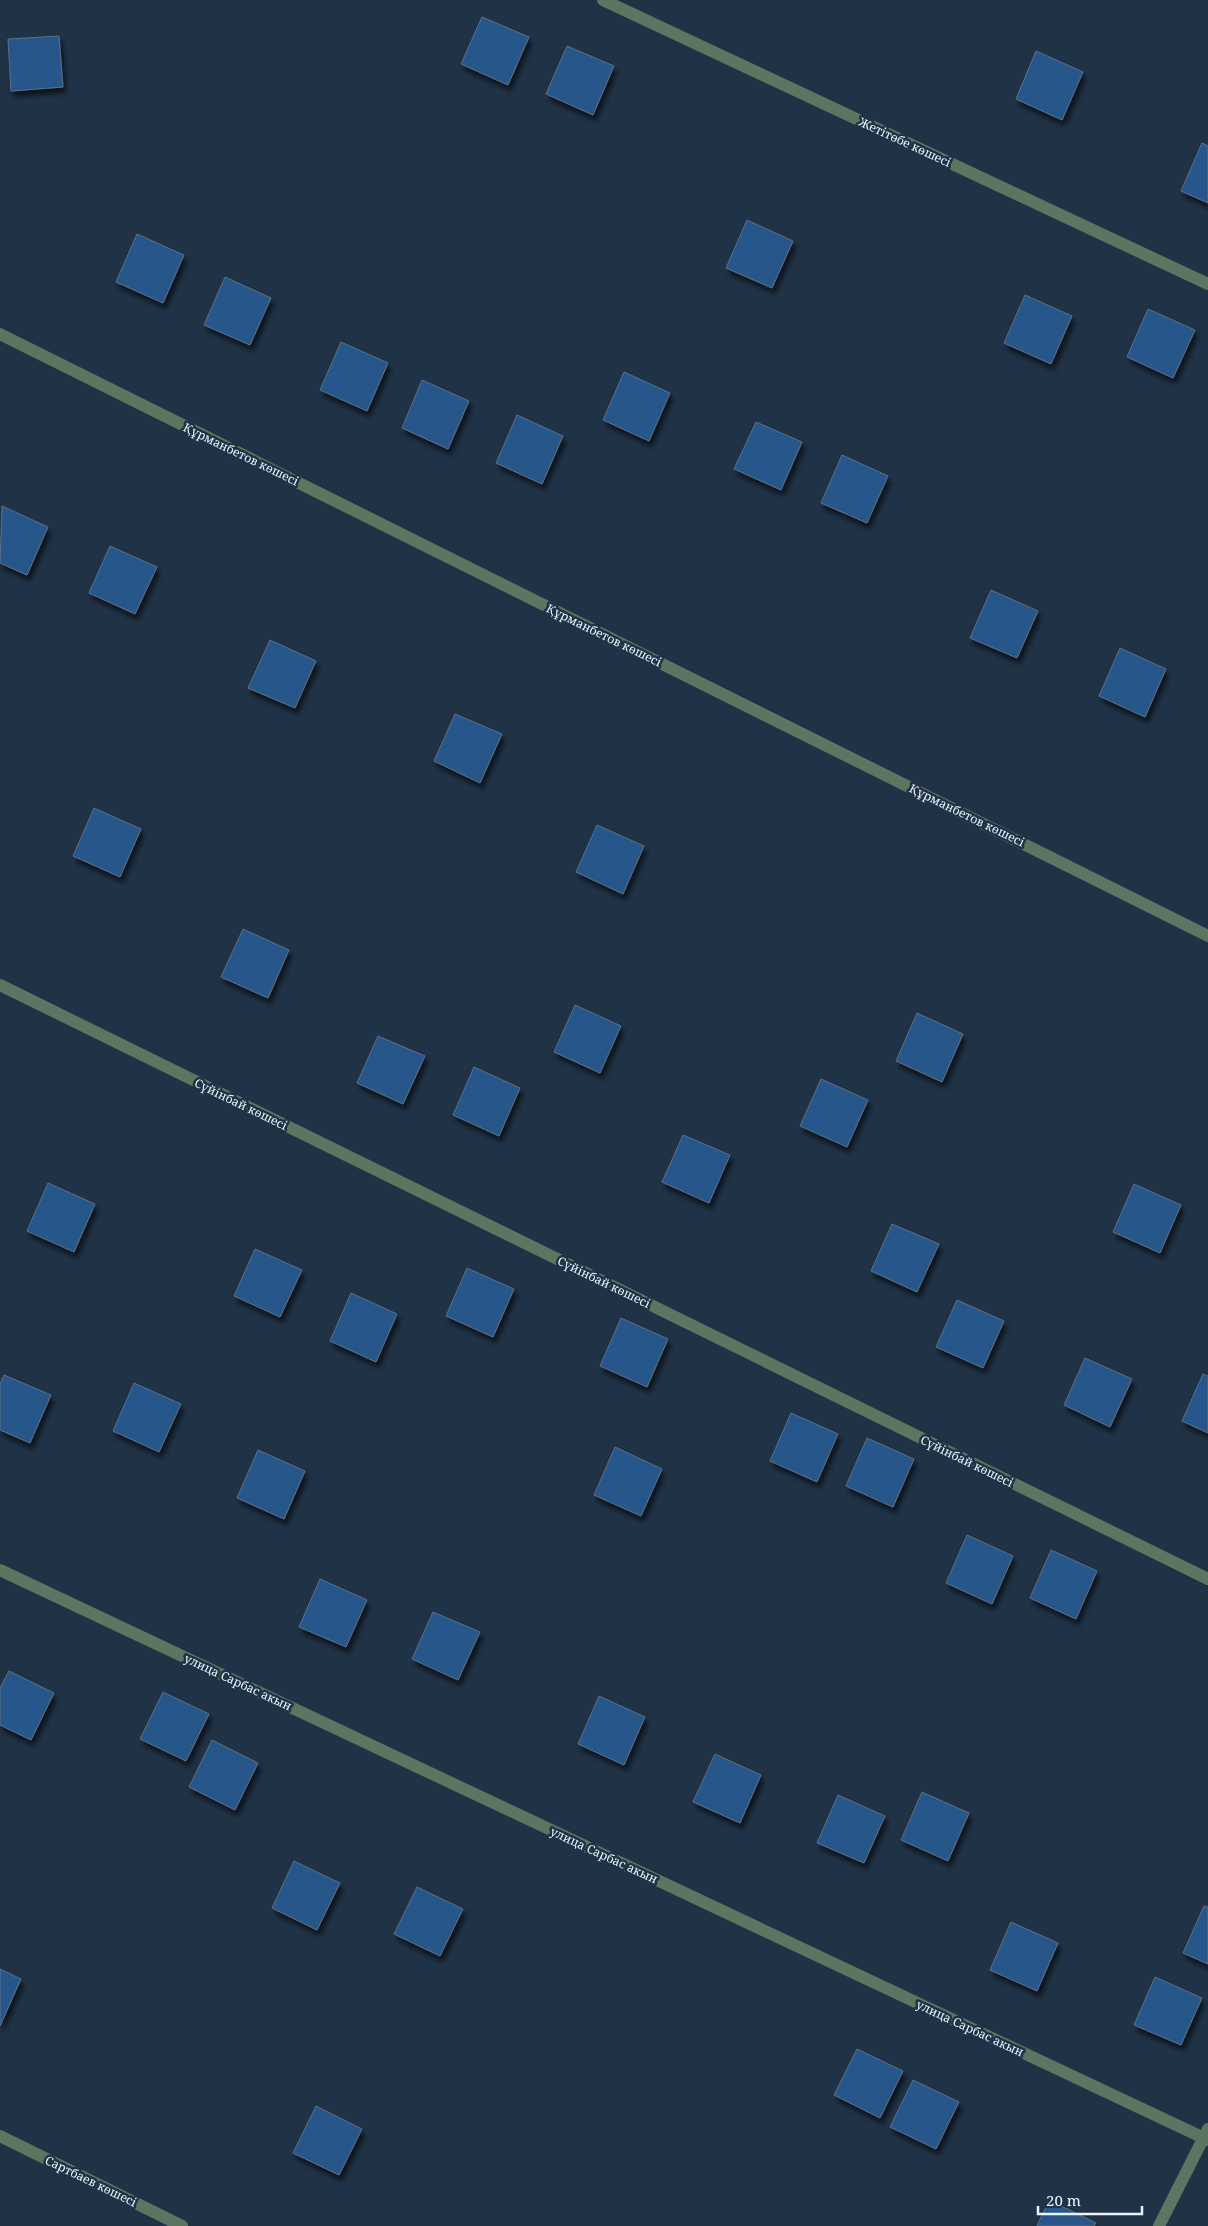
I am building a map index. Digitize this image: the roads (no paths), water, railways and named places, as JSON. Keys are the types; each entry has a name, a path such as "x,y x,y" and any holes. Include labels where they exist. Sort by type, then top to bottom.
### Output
{"street":[{"name":"Жетітөбе көшесі","path":"603,0 1208,284"},
{"name":"Құрманбетов көшесі","path":"0,334 1208,936"},
{"name":"Сүйінбай көшесі","path":"0,985 1208,1580"},
{"name":"улица Сарбас акын","path":"0,1570 1207,2135"},
{"path":"1159,2226 1207,2135"},
{"name":"Сартбаев көшесі","path":"0,2136 182,2226"}]}
